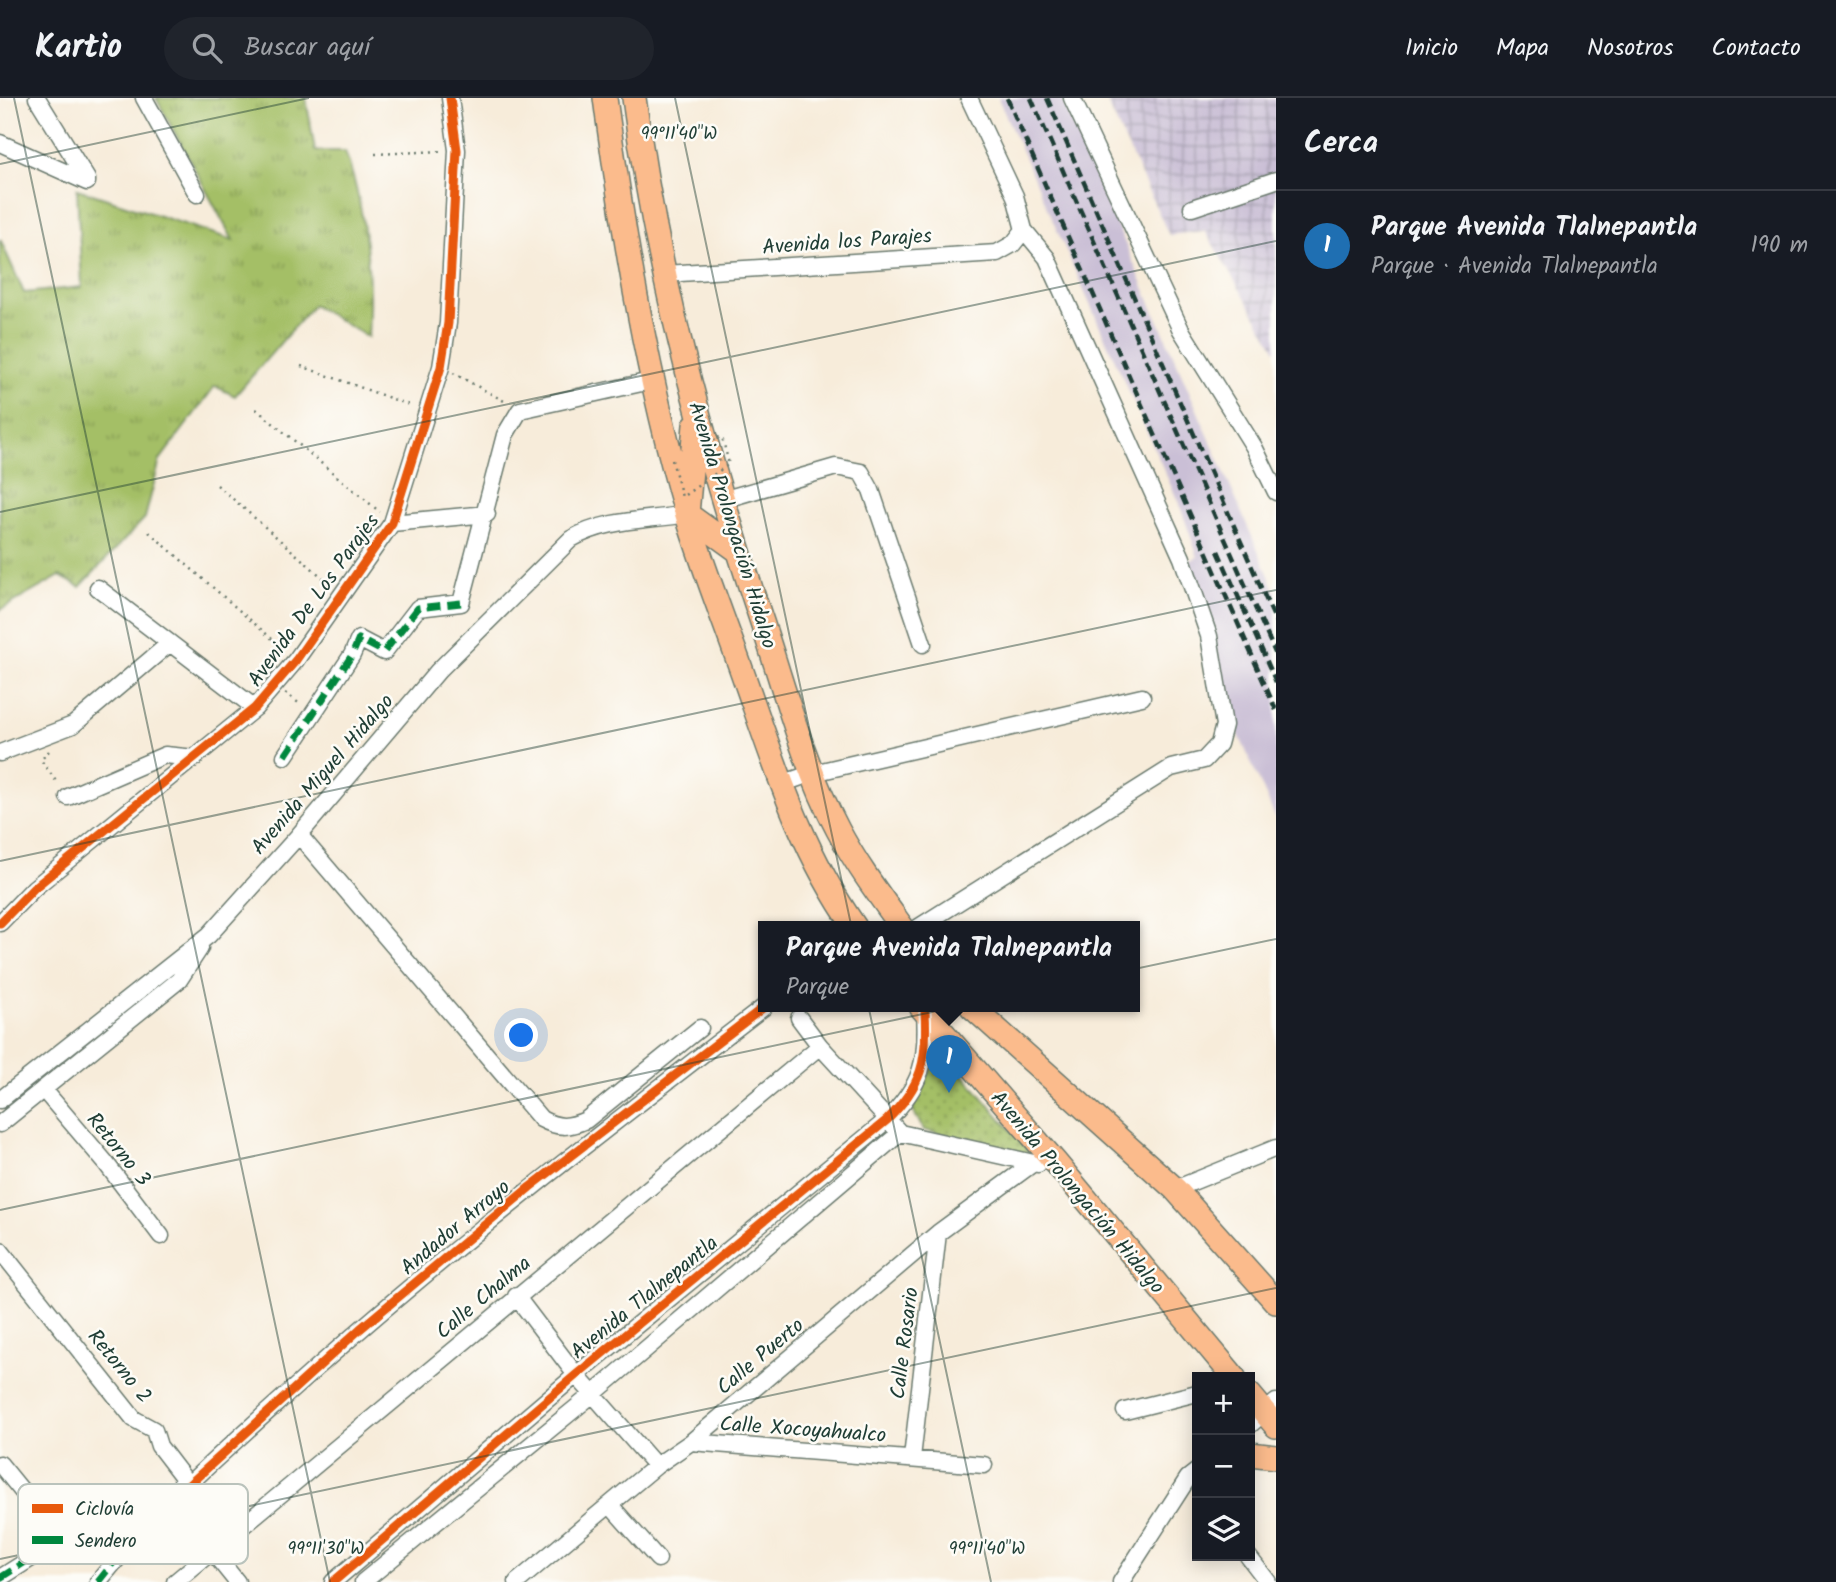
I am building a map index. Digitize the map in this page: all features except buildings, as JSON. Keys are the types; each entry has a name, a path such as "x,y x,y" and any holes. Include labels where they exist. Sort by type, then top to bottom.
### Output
{"highway":[{"name":"Avenida Prolongación Hidalgo","path":"605,98 617,186 654,380 687,514 802,838 830,892 851,921"},
{"name":"Avenida Prolongación Hidalgo","path":"634,98 645,182 664,274 697,416 737,550 813,773 837,828 863,873 898,921"},
{"path":"617,186 645,182"},
{"path":"697,416 687,514 737,550"},
{"name":"Avenida Prolongación Hidalgo","path":"925,1012 1056,1163 1230,1372"},
{"path":"978,1012 1175,1189 1276,1302"},
{"path":"1205,1343 1208,1372"},
{"path":"1255,1455 1276,1457"}],"street":[{"path":"0,143 87,183 37,98"},
{"path":"144,98 197,194"},
{"name":"Avenida De Los Parajes","path":"0,923 34,888 255,708 296,660 393,523 425,410 441,367 454,238 457,150 450,98"},
{"path":"929,921 1171,768 1204,760 1219,744 1224,725 1209,636 1182,558 1047,258 1024,230 1015,197 969,98"},
{"path":"1072,98 1181,330 1254,447 1276,492"},
{"path":"1192,208 1276,180"},
{"name":"Avenida los Parajes","path":"664,274 997,253 1013,244 1024,230"},
{"path":"285,756 359,639 384,652 418,608 461,603 505,435 520,410 654,380"},
{"path":"722,500 836,467 861,472 871,490 923,644"},
{"path":"393,523 486,514"},
{"name":"Avenida Miguel Hidalgo","path":"0,1100 209,935 299,835 438,671 571,539 592,527 687,514"},
{"path":"99,588 255,708"},
{"path":"0,753 74,725 170,643"},
{"path":"781,784 813,773 1142,697"},
{"path":"68,797 165,755 195,758"},
{"path":"299,835 541,1119 553,1125 571,1127 586,1120 700,1028"},
{"path":"0,1124 178,980 209,935"},
{"name":"Andador Arroyo","path":"190,1484 360,1329 530,1187 758,1012"},
{"name":"Avenida Tlalnepantla","path":"333,1582 576,1376 887,1121 903,1105 924,1067 927,1041 923,1012"},
{"path":"799,1018 820,1046 900,1133 1032,1164 1056,1163"},
{"name":"Calle Chalma","path":"248,1520 820,1046"},
{"name":"Retorno 3","path":"43,1089 105,1162 161,1236"},
{"name":"Avenida Tlalnepantla","path":"363,1582 593,1394 900,1133"},
{"path":"1175,1189 1276,1148"},
{"name":"Calle Puerto","path":"517,1582 656,1466 691,1442 939,1233 1032,1164"},
{"name":"Calle Rosario","path":"912,1458 939,1233"},
{"name":"Retorno 2","path":"0,1250 134,1419 153,1430 159,1446 182,1476 183,1484"},
{"path":"516,1296 576,1376 656,1466"},
{"path":"1125,1411 1192,1394"},
{"name":"Calle Xocoyahualco","path":"691,1442 984,1465"},
{"path":"0,1464 18,1486"},
{"path":"1121,1582 1192,1482"},
{"path":"610,1504 658,1559"},
{"path":"1252,1561 1268,1582"},
{"path":"1134,1562 1138,1582"},
{"path":"0,1578 22,1564"},
{"name":"Andador Arroyo","path":"98,1582 112,1564"},
{"name":"Calle Chalma","path":"175,1582 196,1564"},
{"name":"Retorno 2","path":"226,1564 237,1582"}],"path":[{"path":"375,153 457,150"},
{"path":"301,366 425,410"},
{"path":"441,367 520,410"},
{"path":"256,409 393,523"},
{"path":"672,460 682,497 729,464 722,437 715,438 720,463"},
{"path":"217,485 343,595"},
{"path":"149,532 296,660"},
{"path":"274,685 313,715"},
{"path":"68,797 41,760 74,725"}],"shaded area":[{"path":"998,98 1062,98 1276,592 1276,819 1228,710 1189,561 1198,557 1180,506"},
{"path":"1105,98 1276,98 1276,350 1205,231 1169,235"}],"green space":[{"path":"156,98 306,98 315,151 345,151 358,197 368,266 368,337 313,305 235,396 215,386 160,460 145,518 80,587 60,576 0,610 0,239 24,293 82,287 77,189 233,240"},
{"path":"941,1049 1035,1158 924,1130 912,1109"}],"railway":[{"path":"1007,98 1276,710"},
{"path":"1031,98 1276,655"},
{"path":"1047,98 1276,622"},
{"path":"1218,551 1276,682"}],"marked path":[{"path":"285,756 352,655 359,639 384,652 418,608 461,603"},
{"path":"0,1578 22,1564"},
{"path":"98,1582 112,1564"}],"cycle path":[{"path":"0,923 34,888 255,708 296,660 392,523 441,367 448,323 457,150 450,98"},
{"path":"190,1484 360,1329 530,1187 758,1012"},
{"path":"333,1582 576,1375 887,1120 908,1095 920,1071 924,1058 925,1012"}],"place":[{"name":"Parque Avenida Tlalnepantla","path":"949,1093"}]}
